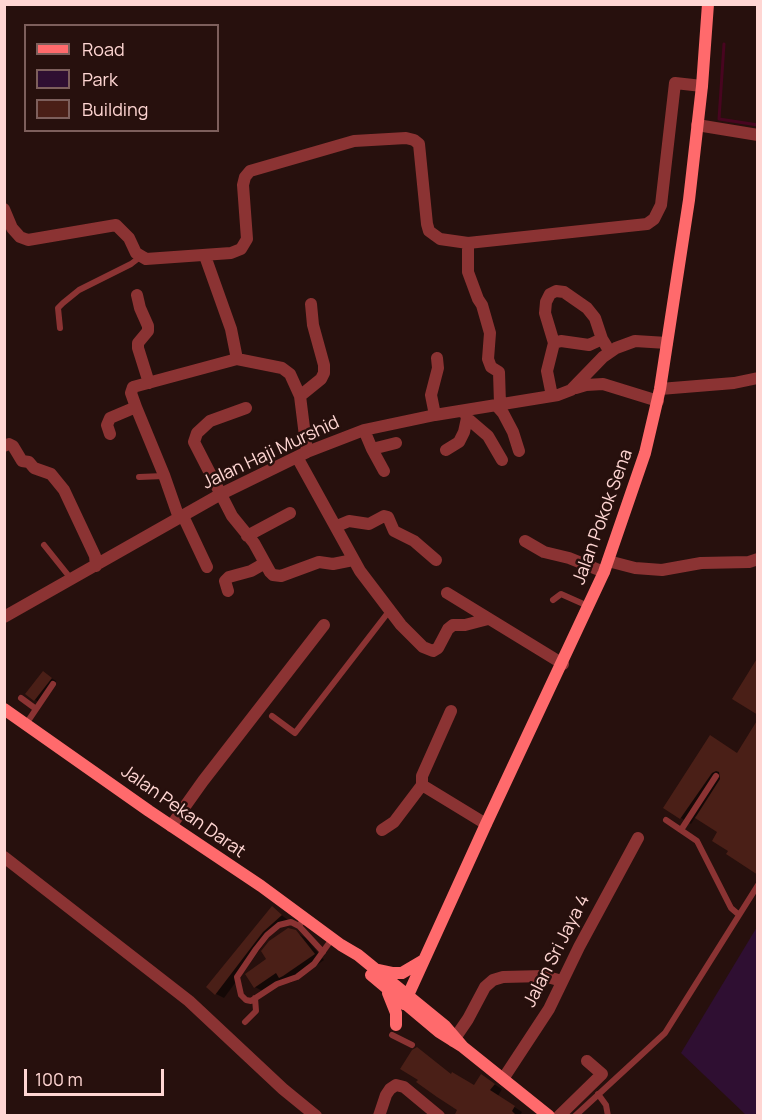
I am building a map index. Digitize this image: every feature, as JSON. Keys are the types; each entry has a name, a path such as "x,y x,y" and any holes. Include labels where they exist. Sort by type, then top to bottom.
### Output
{"main road":[{"name":"Jalan Pokok Sena","path":"406,1000 589,606 606,567 645,453 659,395 689,200 697,125 698,86 708,4"},
{"name":"Jalan Pekan Darat","path":"4,709 171,826 301,922 337,942"},
{"path":"337,942 373,966 406,1000 549,1116"},
{"path":"337,942 384,987 406,1000"},
{"path":"373,966 393,974 402,973 423,960"},
{"path":"384,987 396,1013 394,1030"}],"street":[{"path":"4,209 12,228 20,237 28,240 116,225 124,232 140,257 155,260 207,260 245,246 248,236 243,185 250,171 354,141 406,138 419,144 429,231 440,240 468,243 647,224 659,212 675,83 698,86"},
{"path":"697,125 758,135"},
{"path":"468,243 468,272 482,305 490,333 488,359 491,367 499,372 498,404 513,432 519,452"},
{"path":"207,260 231,329 237,359"},
{"path":"552,396 547,371 554,343 545,313 546,302 550,294 564,291 587,308 595,318 602,339 610,352"},
{"path":"137,295 148,326 148,331 138,343 138,348 149,383"},
{"path":"300,396 321,379 324,373 310,304"},
{"path":"554,343 561,341 589,345 602,339"},
{"name":"Jalan Haji Murshid","path":"4,617 221,494 302,455 364,430 435,415 466,414 498,404 552,396 571,390 610,352 635,341 667,343"},
{"path":"435,415 432,395 438,368 437,358"},
{"path":"207,567 181,517 136,407 131,393 132,388 237,359 271,365 286,370 300,396 302,455 353,560 390,610 423,647 433,651 438,648 448,629 453,625 465,625 488,619"},
{"path":"571,390 586,385 603,384 659,395 758,378"},
{"path":"110,434 107,425 110,418 136,407"},
{"path":"246,408 210,421 201,427 194,437 196,448 232,516 273,575 281,576 319,562 333,564 353,560"},
{"path":"446,450 459,442 464,432 466,414"},
{"path":"466,414 488,436 502,460"},
{"path":"364,430 384,471"},
{"path":"372,449 396,442"},
{"path":"4,446 9,444 13,446 22,461 29,462 34,468 51,474 64,490 95,556 96,566"},
{"path":"248,536 290,513"},
{"path":"337,526 349,521 369,524 384,516 388,517 391,527 398,535 414,541 436,560"},
{"path":"525,541 544,552 606,567 662,570 701,563 749,562 758,559"},
{"path":"228,591 225,581 229,577 251,571 265,563"},
{"path":"447,593 562,664"},
{"path":"171,826 202,781 324,625"},
{"path":"382,830 394,822 422,784 422,776 451,711"},
{"path":"422,784 486,824"},
{"name":"Jalan Sri Jaya 4","path":"504,1079 549,1008 638,838"},
{"path":"4,857 189,1001 283,1089 316,1116"},
{"path":"457,1042 485,987 493,980 544,976 562,981"},
{"path":"394,1030 406,1000"},
{"path":"559,1116 602,1074 587,1061"},
{"path":"379,1116 386,1095 396,1085 404,1087 439,1116"}],"lane":[{"path":"60,328 58,308 63,303 79,290 131,264 140,257"},
{"path":"139,477 165,475"},
{"path":"44,545 72,580"},
{"path":"554,600 561,594 589,606"},
{"path":"272,716 296,733 390,610"},
{"path":"26,724 53,684"},
{"path":"21,698 36,709"},
{"path":"681,830 716,776"},
{"path":"666,820 697,841 731,908 738,914"},
{"path":"574,1116 665,1033 758,885"},
{"path":"323,952 301,922 279,925 267,935 237,977 241,995 251,1001 278,984 297,976 314,964 323,952 337,942"},
{"path":"246,1022 256,1011 255,998"},
{"path":"394,1030 412,1045"},
{"path":"598,1094 606,1105 608,1116"}],"green space":[{"path":"757,927 757,1115 746,1115 681,1053"}],"building":[{"path":"758,657 758,715 732,699"},
{"path":"43,671 52,678 34,701 25,694"},
{"path":"758,719 758,875 726,854 728,851 712,841 717,832 695,818 720,779 719,772 712,773 680,819 663,808 710,735 737,753"},
{"path":"272,906 282,915 263,932 215,995 206,987"},
{"path":"288,928 296,930 315,954 283,976 279,978 276,973 254,988 245,974 266,959 261,951 269,941"},
{"path":"417,1047 451,1074 452,1072 474,1085 481,1074 495,1084 490,1090 515,1106 512,1111 517,1116 454,1116 457,1110 400,1069 412,1050"}],"waterway":[{"path":"724,44 719,119 758,125"}]}
